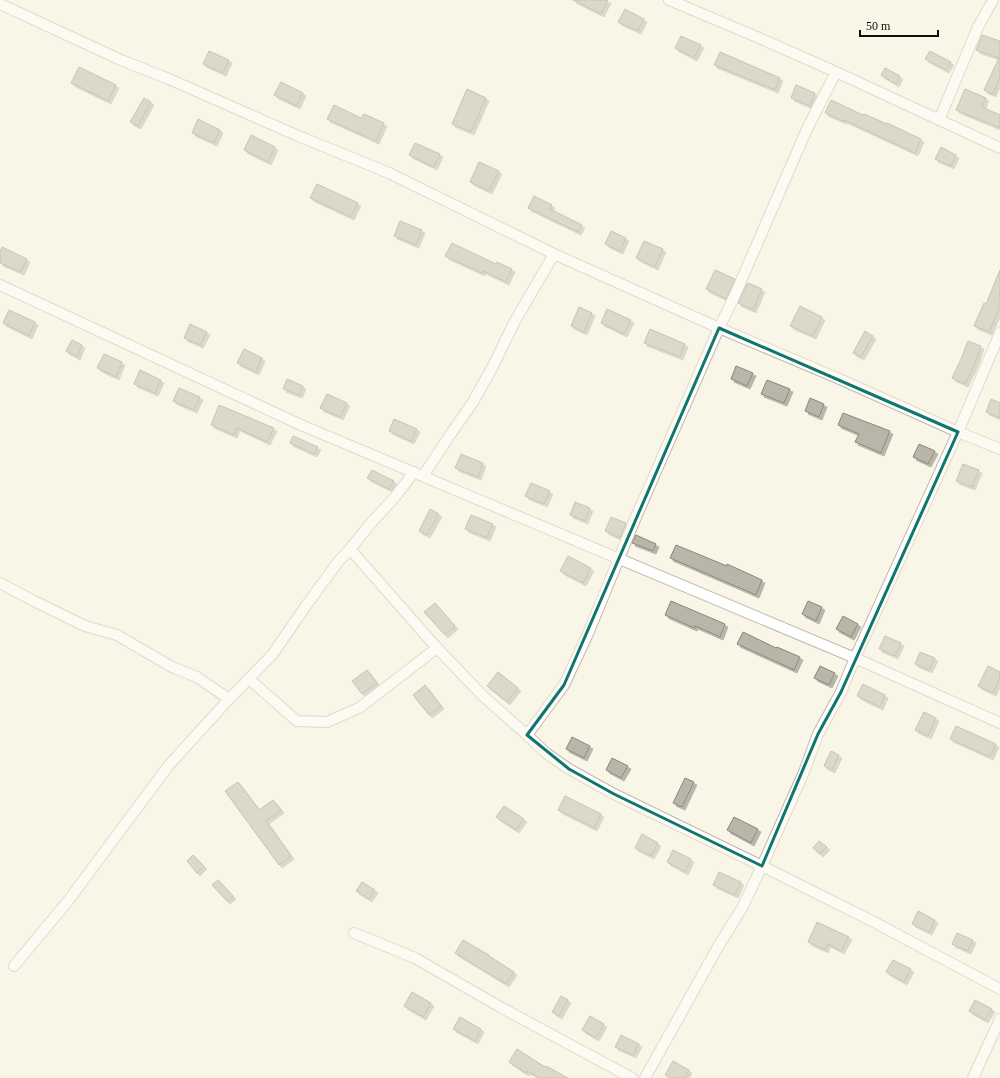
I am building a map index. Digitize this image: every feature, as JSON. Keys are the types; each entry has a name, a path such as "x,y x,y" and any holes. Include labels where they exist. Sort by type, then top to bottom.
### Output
{"street":[{"path":"669,0 757,36 1000,148"},
{"path":"939,120 978,27 993,0"},
{"path":"0,4 121,60 169,79 296,135 388,173 554,254 719,328 1000,449"},
{"path":"527,735 564,685 587,636 636,516 719,328 807,130 836,72"},
{"path":"14,966 68,901 170,765 229,699 272,655 338,562 371,523 419,474 450,435 473,402 515,321 554,254"},
{"path":"0,285 301,425 855,658 1000,723"},
{"path":"645,1078 719,945 742,908 804,772 818,734 841,692 958,432 1000,333"},
{"path":"350,549 437,648 483,696 546,752 569,769 614,794 872,921 1000,989"},
{"path":"0,583 85,626 117,635 172,667 197,678 229,699"},
{"path":"249,679 297,721 327,722 359,708 437,648"},
{"path":"354,933 415,958 502,1008 632,1078"},
{"path":"973,1078 1000,1019"}],"highlighted area":[{"path":"719,328 958,432 841,692 818,734 762,866 614,794 569,769 527,735 564,685"}],"building":[{"path":"573,0 608,0 601,14"},
{"path":"625,9 644,19 638,31 618,22"},
{"path":"982,35 1000,41 1000,77 993,94 984,90 999,58 976,50"},
{"path":"681,36 701,45 694,58 675,48"},
{"path":"209,51 229,60 223,73 203,64"},
{"path":"930,51 951,62 946,70 925,59"},
{"path":"720,52 780,78 775,90 714,65"},
{"path":"79,67 116,85 108,101 71,83"},
{"path":"885,68 900,76 896,84 881,75"},
{"path":"281,82 303,93 297,106 274,95"},
{"path":"796,85 815,93 810,106 791,98"},
{"path":"467,89 486,98 471,132 452,124"},
{"path":"965,89 986,98 982,107 1000,115 1000,128 956,110"},
{"path":"144,98 151,102 138,126 130,122"},
{"path":"831,100 921,139 915,153 844,120 843,121 825,113"},
{"path":"334,105 361,118 364,114 384,123 376,141 327,119"},
{"path":"198,119 220,130 214,143 192,133"},
{"path":"251,135 275,147 268,162 244,150"},
{"path":"415,143 440,154 434,167 409,155"},
{"path":"941,147 956,155 951,166 935,159"},
{"path":"479,162 499,171 489,191 470,182"},
{"path":"317,184 358,203 351,217 310,198"},
{"path":"534,196 552,205 550,209 582,225 578,232 528,208"},
{"path":"400,221 422,230 416,245 394,236"},
{"path":"611,231 626,238 620,251 605,244"},
{"path":"644,241 663,249 655,267 636,258"},
{"path":"452,243 496,264 497,262 512,269 506,282 445,256"},
{"path":"2,247 27,259 21,272 0,263 0,252"},
{"path":"715,270 735,279 726,299 706,289"},
{"path":"1000,270 1000,307 989,332 974,326 984,303 986,304"},
{"path":"748,283 762,289 753,310 738,303"},
{"path":"800,306 822,317 813,336 790,326"},
{"path":"579,307 592,313 584,332 571,326"},
{"path":"607,309 631,320 624,334 601,323"},
{"path":"9,310 35,322 29,336 3,323"},
{"path":"190,324 207,332 200,345 184,338"},
{"path":"650,329 685,344 680,357 644,343"},
{"path":"865,331 873,336 861,357 853,353"},
{"path":"72,340 82,345 77,357 66,351"},
{"path":"968,341 981,346 975,364 965,384 952,378"},
{"path":"244,349 262,358 256,372 237,363"},
{"path":"104,354 122,362 116,377 97,368"},
{"path":"736,366 753,373 747,386 731,379"},
{"path":"140,370 161,380 155,393 134,384"},
{"path":"287,379 303,386 299,395 283,389"},
{"path":"767,380 790,389 784,403 761,394"},
{"path":"179,388 200,397 194,410 173,401"},
{"path":"327,394 347,403 340,417 320,408"},
{"path":"810,398 824,404 819,417 805,411"},
{"path":"991,399 1000,403 1000,418 986,412"},
{"path":"219,405 274,428 267,442 237,428 234,435 211,425"},
{"path":"843,413 890,431 881,453 855,442 859,434 838,425"},
{"path":"394,419 417,429 411,441 389,431"},
{"path":"293,436 318,447 314,454 290,443"},
{"path":"919,444 935,451 928,464 913,457"},
{"path":"461,454 483,463 478,477 455,468"},
{"path":"963,464 979,470 972,487 956,481"},
{"path":"372,470 394,481 389,489 367,478"},
{"path":"531,483 550,491 544,504 525,496"},
{"path":"575,502 590,508 585,521 570,515"},
{"path":"430,509 439,514 427,535 419,531"},
{"path":"471,515 493,524 487,538 465,529"},
{"path":"611,517 626,523 620,538 605,531"},
{"path":"636,535 656,544 653,551 632,543"},
{"path":"676,545 727,566 727,564 762,580 756,595 670,558"},
{"path":"568,556 591,568 583,583 560,571"},
{"path":"671,601 725,624 720,637 695,626 694,628 665,615"},
{"path":"808,601 822,607 816,621 802,614"},
{"path":"435,603 455,626 445,635 424,612"},
{"path":"843,616 858,624 851,637 836,629"},
{"path":"743,632 776,648 777,647 800,657 794,670 737,644"},
{"path":"885,636 901,643 895,656 879,649"},
{"path":"920,652 935,658 929,670 915,664"},
{"path":"820,666 835,673 829,685 814,678"},
{"path":"988,666 1000,672 1000,678 993,693 978,686"},
{"path":"367,670 377,683 362,694 352,681"},
{"path":"498,672 518,688 507,702 487,686"},
{"path":"863,684 885,695 880,707 857,696"},
{"path":"425,685 441,706 429,715 413,695"},
{"path":"924,712 936,718 928,736 915,730"},
{"path":"956,726 996,744 990,757 950,739"},
{"path":"572,737 590,746 584,758 566,749"},
{"path":"831,751 839,755 832,770 824,766"},
{"path":"612,758 628,766 621,778 606,770"},
{"path":"685,778 694,782 682,807 673,803"},
{"path":"238,782 259,810 273,800 281,810 266,821 291,856 279,865 225,791"},
{"path":"565,796 601,814 594,828 558,810"},
{"path":"504,806 524,819 516,830 496,817"},
{"path":"734,817 758,829 751,843 727,830"},
{"path":"642,834 658,843 651,856 635,848"},
{"path":"819,841 827,847 820,854 813,848"},
{"path":"673,850 691,859 685,872 667,862"},
{"path":"193,855 204,866 197,873 187,861"},
{"path":"719,872 741,882 735,895 713,885"},
{"path":"218,880 233,896 227,901 212,885"},
{"path":"362,882 375,890 369,899 356,891"},
{"path":"918,911 935,920 929,932 912,924"},
{"path":"817,922 849,937 841,951 828,944 825,950 808,942"},
{"path":"957,933 973,940 968,951 952,944"},
{"path":"463,940 514,972 506,984 455,953"},
{"path":"893,960 911,969 904,982 886,972"},
{"path":"412,992 431,1003 423,1017 404,1006"},
{"path":"561,996 568,1000 559,1016 552,1012"},
{"path":"975,1000 992,1009 985,1020 969,1011"},
{"path":"590,1016 604,1024 596,1038 582,1030"},
{"path":"460,1017 481,1029 475,1041 453,1029"},
{"path":"621,1035 639,1044 633,1055 615,1047"},
{"path":"517,1049 545,1067 546,1066 568,1078 540,1078 527,1071 526,1073 509,1062"},
{"path":"673,1061 689,1070 685,1078 671,1078 665,1075"}]}
